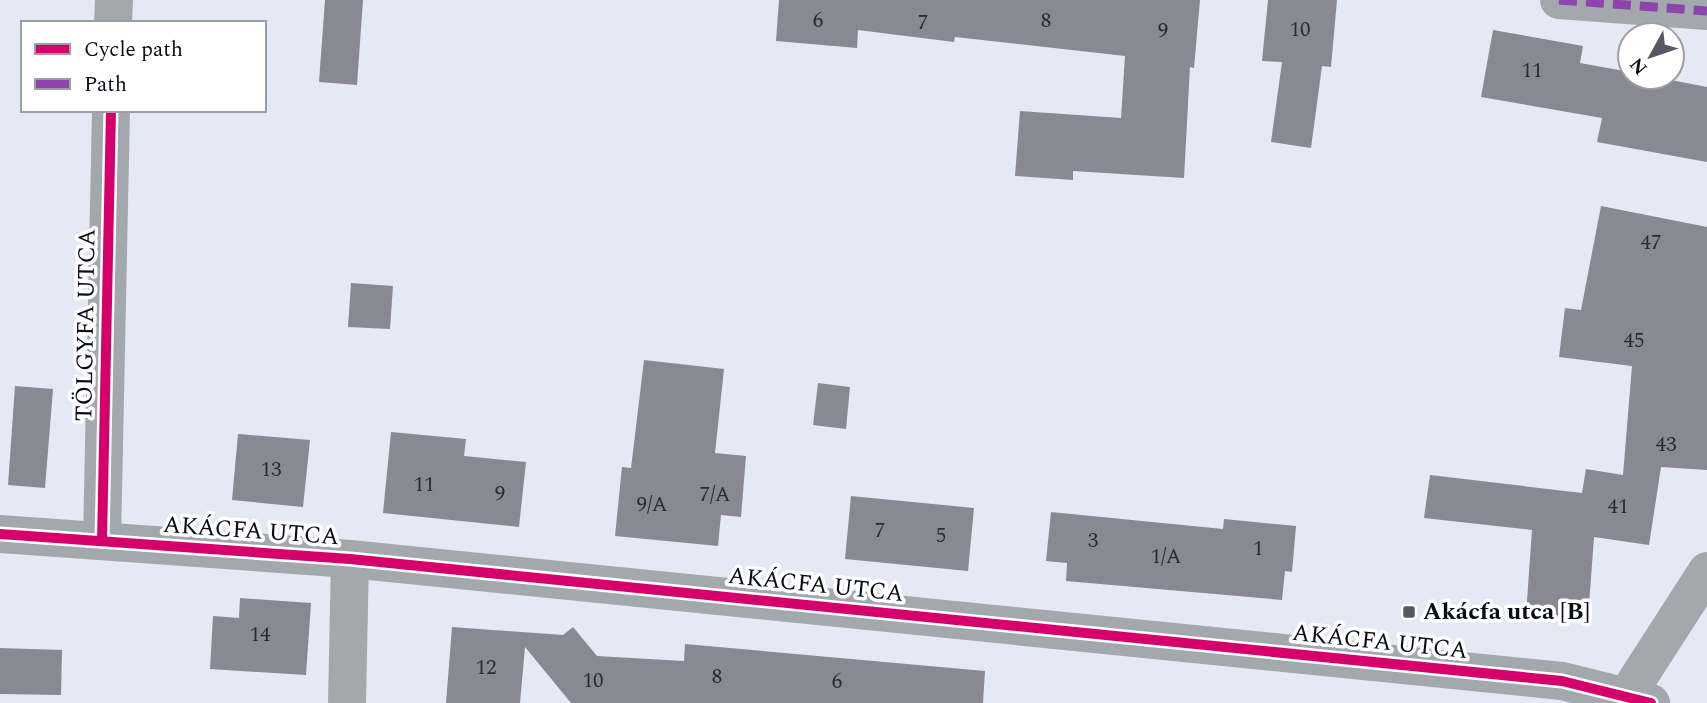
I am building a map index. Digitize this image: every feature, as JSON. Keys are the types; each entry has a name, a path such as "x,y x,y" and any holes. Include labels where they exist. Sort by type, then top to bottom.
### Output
{"street":[{"path":"113,21 114,0"},
{"path":"1559,0 1707,10"},
{"name":"TÖLGYFA UTCA","path":"102,541 111,112"},
{"name":"AKÁCFA UTCA","path":"0,534 350,559 1562,681 1633,701"},
{"path":"347,703 350,559"},
{"path":"1633,701 1707,571"}],"building":[{"path":"325,0 363,0 357,85 319,82"},
{"path":"779,0 1200,0 1194,68 1190,67 1184,178 1073,171 1073,180 1015,176 1020,111 1121,118 1125,56 955,37 954,42 858,30 857,48 776,41"},
{"path":"1268,0 1337,0 1331,67 1322,66 1311,148 1271,142 1282,62 1262,61"},
{"path":"1493,30 1583,46 1580,63 1616,69 1616,91 1686,91 1686,83 1707,87 1707,162 1597,142 1602,118 1481,97"},
{"path":"1601,206 1707,227 1707,470 1661,467 1649,545 1594,537 1588,619 1526,615 1532,530 1424,518 1430,475 1582,493 1586,469 1623,475 1632,366 1559,357 1565,308 1581,310"},
{"path":"351,283 393,286 390,329 348,327"},
{"path":"644,360 724,369 715,453 746,456 741,517 721,515 718,546 615,536 622,467 631,468"},
{"path":"818,383 850,387 846,429 813,425"},
{"path":"15,386 53,389 45,488 8,485"},
{"path":"391,432 466,439 464,456 526,462 519,527 383,513"},
{"path":"238,434 310,440 303,507 232,500"},
{"path":"851,496 974,508 968,571 845,559"},
{"path":"1051,512 1223,529 1224,519 1296,526 1292,572 1285,571 1282,600 1066,581 1067,563 1046,561"},
{"path":"240,598 311,603 306,675 210,669 213,616 239,618"},
{"path":"452,627 563,635 573,627 597,656 684,661 685,644 985,671 983,703 571,703 525,647 520,703 446,703"},
{"path":"0,648 62,650 61,695 0,694"}],"marked path":[{"path":"1559,0 1707,11"}],"cycle path":[{"path":"102,541 111,112"},
{"path":"0,534 350,559 1562,681 1651,703"}],"place":[{"name":"Akácfa utca [B]","path":"1409,612"}]}
